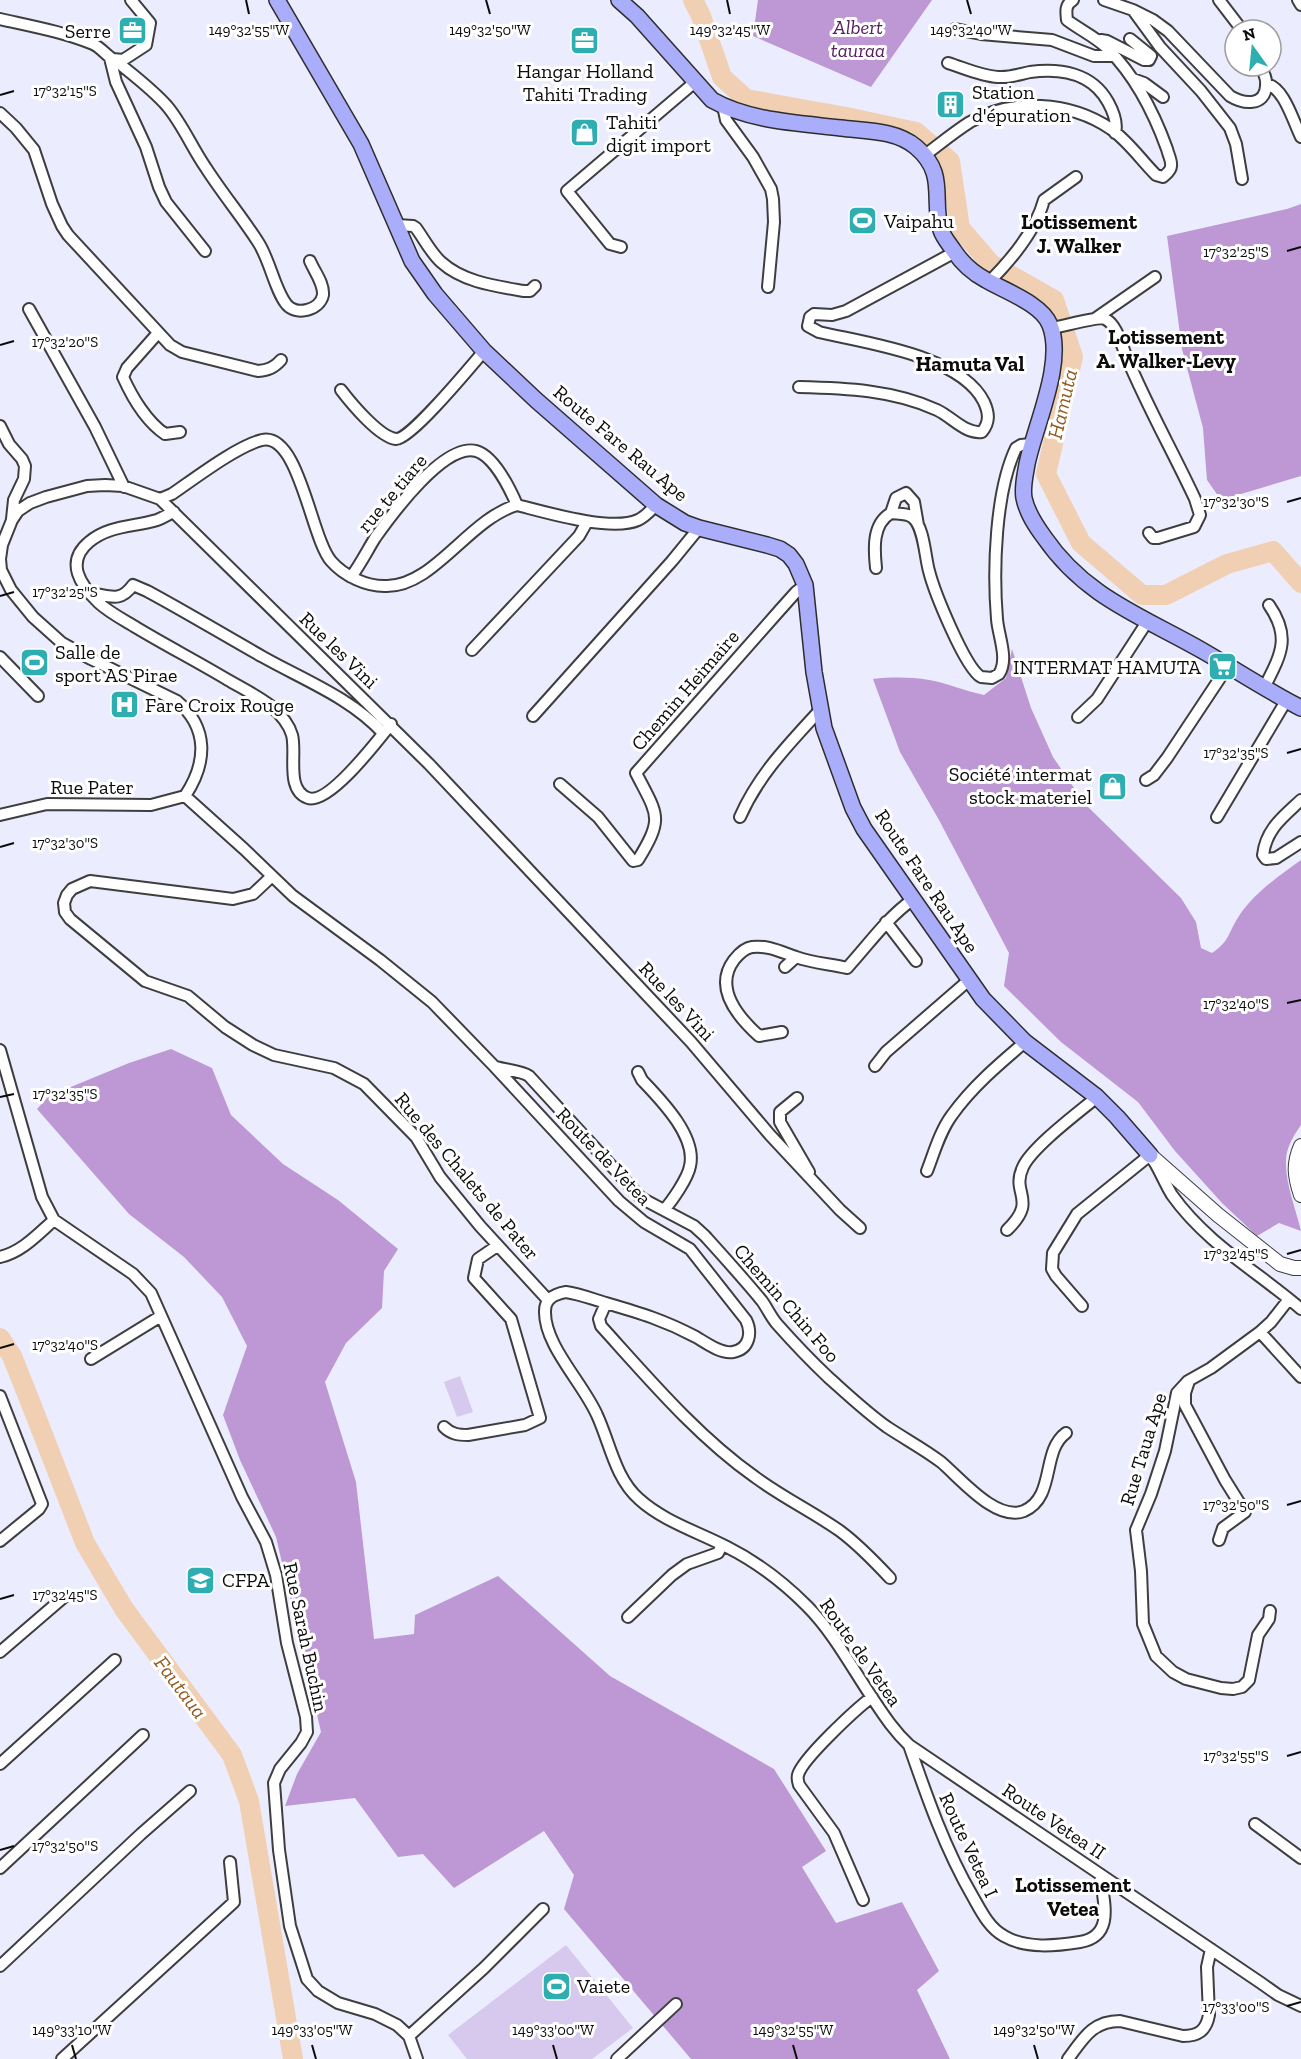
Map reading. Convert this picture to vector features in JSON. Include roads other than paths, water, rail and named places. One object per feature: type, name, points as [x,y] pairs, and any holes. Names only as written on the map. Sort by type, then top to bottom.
[{"type":"main road","name":"Route Fare Rau Ape","points":[[277,0],[361,144],[412,261],[422,278],[484,351],[656,505],[685,523],[699,528],[780,549],[796,564],[805,585],[820,710],[833,756],[853,808],[864,829],[912,900],[990,1007],[1025,1042],[1097,1097],[1150,1155]]},
{"type":"main road","points":[[619,0],[637,16],[712,100],[723,106],[753,115],[891,135],[902,138],[927,153],[938,185],[941,230],[955,252],[967,267],[992,279],[1037,309],[1054,328],[1052,371],[1048,395],[1031,444],[1023,484],[1024,500],[1032,520],[1068,568],[1118,606],[1297,705]]},
{"type":"street","points":[[112,61],[123,60],[146,45],[150,23],[131,0]]},
{"type":"street","points":[[927,153],[971,122],[1011,107],[1033,105],[1075,112],[1095,120],[1127,143],[1156,175],[1163,177],[1168,173],[1171,167],[1164,141],[1154,118],[1132,79],[1114,56],[1097,40],[1067,20],[1066,9],[1072,0]]},
{"type":"street","points":[[1104,0],[1133,10],[1168,31],[1230,96],[1239,102],[1248,103],[1258,100],[1263,95],[1266,84],[1264,78]]},
{"type":"street","points":[[1219,0],[1233,18]]},
{"type":"street","points":[[1298,0],[1301,5]]},
{"type":"street","points":[[1133,10],[1160,48],[1201,91],[1230,128],[1236,144],[1242,179]]},
{"type":"street","points":[[0,19],[94,45],[166,105],[177,118],[207,170],[259,243],[282,296],[293,310],[310,309],[318,304],[323,296],[322,287],[310,261]]},
{"type":"street","points":[[955,29],[981,34],[1052,40],[1094,56],[1114,56]]},
{"type":"street","points":[[1097,40],[1107,41],[1144,60],[1149,60],[1151,56],[1130,39]]},
{"type":"street","points":[[112,61],[126,104],[146,147],[166,202],[205,251]]},
{"type":"street","points":[[948,63],[999,77],[1058,70],[1076,74],[1089,81],[1107,100],[1114,116],[1115,133]]},
{"type":"street","points":[[1132,79],[1144,83],[1162,97]]},
{"type":"street","points":[[621,247],[610,244],[604,238],[567,191],[695,82]]},
{"type":"street","points":[[1266,84],[1272,85],[1281,94],[1301,137]]},
{"type":"street","points":[[723,106],[726,120],[753,157],[771,189],[774,222],[768,287]]},
{"type":"street","points":[[0,113],[34,150],[62,226],[170,345],[182,352],[258,371],[276,366],[281,360]]},
{"type":"street","points":[[992,279],[1005,266],[1041,212],[1044,200],[1076,177]]},
{"type":"street","points":[[397,225],[416,228],[442,263],[465,277],[524,291],[530,291],[535,286]]},
{"type":"street","points":[[799,387],[864,390],[892,396],[937,410],[974,433],[982,432],[988,425],[985,405],[973,386],[963,377],[921,358],[819,332],[808,326],[810,317],[814,314],[832,315],[846,311],[955,252]]},
{"type":"street","points":[[1054,328],[1096,318],[1155,276]]},
{"type":"street","points":[[29,309],[95,427],[124,487]]},
{"type":"street","points":[[1096,318],[1110,323],[1116,332],[1128,362],[1191,490],[1200,515],[1194,527],[1158,538],[1149,533]]},
{"type":"street","points":[[158,333],[123,377],[156,427],[165,435],[180,432]]},
{"type":"street","points":[[341,390],[381,432],[395,439],[402,438],[429,413],[484,351]]},
{"type":"street","points":[[0,426],[9,444],[26,466],[24,479],[15,500],[12,520],[2,545],[1,570],[10,590],[62,643],[177,701],[186,709],[201,736],[200,761],[190,789],[185,796]]},
{"type":"street","points":[[160,499],[172,494],[248,446],[263,440],[271,440],[285,450],[301,481],[315,530],[329,559],[351,577],[385,587],[398,586],[413,579],[437,562],[479,524],[506,508],[517,505],[587,522],[628,523],[639,520],[656,505]]},
{"type":"street","points":[[876,568],[874,552],[879,524],[891,513],[897,498],[906,493],[911,496],[919,518],[918,525],[929,572],[938,597],[971,667],[981,677],[995,676],[1002,670],[1003,661],[995,586],[995,557],[1002,501],[1006,477],[1016,448],[1031,444]]},
{"type":"street","name":"rue te tiare","points":[[351,577],[376,536],[402,504],[436,467],[456,453],[475,451],[483,454],[500,473],[517,505]]},
{"type":"street","name":"Rue les Vini","points":[[12,520],[18,511],[30,503],[87,486],[124,487],[160,499],[691,1041],[770,1135],[840,1210],[860,1228]]},
{"type":"street","points":[[90,593],[120,598],[133,585],[147,591],[329,692],[387,729],[356,767],[317,798],[309,798],[302,794],[294,780],[292,735],[287,724],[277,712],[248,692],[123,620],[100,604],[90,593],[82,584],[76,564],[77,557],[88,542],[110,530],[159,520],[174,512]]},
{"type":"street","points":[[891,513],[908,515],[918,525]]},
{"type":"street","points":[[472,650],[579,536],[587,522]]},
{"type":"street","points":[[533,716],[699,528]]},
{"type":"street","name":"Chemin Heimaire","points":[[560,784],[598,817],[633,861],[638,860],[654,832],[656,818],[652,804],[636,773],[796,592],[805,585]]},
{"type":"street","points":[[1264,688],[1276,664],[1281,647],[1282,630],[1269,605]]},
{"type":"street","points":[[1078,717],[1097,699],[1147,622]]},
{"type":"street","points":[[0,657],[38,696]]},
{"type":"street","points":[[1146,780],[1155,775],[1228,666]]},
{"type":"street","points":[[1217,817],[1297,705]]},
{"type":"street","points":[[740,817],[756,784],[820,710]]},
{"type":"street","name":"Rue Pater","points":[[0,815],[47,804],[151,805],[185,796]]},
{"type":"street","name":"Route de Vetea","points":[[185,796],[293,896],[416,988],[495,1067],[619,1202],[644,1222],[690,1249],[746,1320],[750,1329],[748,1340],[740,1349],[727,1352],[641,1312],[566,1292],[548,1300],[544,1308],[546,1329],[597,1414],[624,1483],[630,1491],[650,1508],[772,1574],[822,1623],[890,1724],[909,1744]]},
{"type":"street","points":[[1301,800],[1275,824],[1264,841],[1263,855],[1266,859],[1276,858],[1301,842]]},
{"type":"street","name":"Rue des Chalets de Pater","points":[[271,877],[253,894],[233,899],[90,881],[72,889],[67,895],[64,903],[65,912],[145,981],[188,996],[225,1027],[253,1045],[274,1055],[334,1068],[364,1084],[416,1137],[440,1177],[496,1246],[548,1300]]},
{"type":"street","points":[[782,1032],[759,1036],[733,1009],[727,993],[727,977],[731,963],[740,953],[749,947],[775,948],[796,957],[847,968],[886,921],[912,900]]},
{"type":"street","points":[[886,921],[916,961]]},
{"type":"street","points":[[786,967],[796,957]]},
{"type":"street","points":[[875,1066],[886,1052],[969,980]]},
{"type":"street","points":[[927,1171],[951,1116],[979,1083],[1025,1042]]},
{"type":"street","points":[[0,1050],[42,1197],[54,1220],[29,1242],[6,1256],[0,1257]]},
{"type":"street","name":"Chemin Chin Foo","points":[[495,1067],[512,1072],[523,1072],[529,1076],[641,1198],[656,1208],[694,1226],[705,1236],[764,1304],[777,1323],[834,1383],[885,1425],[940,1462],[985,1501],[999,1510],[1012,1513],[1023,1511],[1039,1497],[1046,1481],[1053,1452],[1066,1433]]},
{"type":"street","points":[[638,1072],[642,1080],[678,1121],[690,1154],[690,1167],[673,1199],[664,1210]]},
{"type":"street","points":[[1007,1230],[1023,1210],[1020,1179],[1027,1160],[1097,1097]]},
{"type":"street","points":[[797,1098],[780,1112],[780,1122],[813,1180]]},
{"type":"street","points":[[1300,1190],[1295,1174],[1295,1158],[1301,1146]]},
{"type":"street","points":[[1150,1155],[1218,1215],[1280,1264],[1301,1268]]},
{"type":"street","points":[[1150,1155],[1173,1196],[1206,1232],[1220,1246],[1301,1309]]},
{"type":"street","points":[[1082,1306],[1052,1269],[1053,1253],[1077,1214],[1150,1155]]},
{"type":"street","points":[[1300,1190],[1301,1170]]},
{"type":"street","name":"Rue Sarah Buchin","points":[[54,1220],[133,1274],[151,1293],[242,1497],[266,1542],[276,1575],[287,1643],[306,1717],[307,1732],[280,1769],[274,1783],[286,1903],[290,1926],[307,1979],[318,1991],[338,2003],[386,2019],[409,2036]]},
{"type":"street","points":[[444,1426],[449,1432],[468,1436],[525,1425],[540,1418],[511,1319],[474,1278],[478,1259],[496,1246]]},
{"type":"street","name":"Rue Taua Ape","points":[[1270,1611],[1269,1619],[1258,1635],[1248,1680],[1242,1687],[1233,1689],[1204,1684],[1186,1679],[1173,1672],[1156,1656],[1143,1624],[1141,1571],[1136,1530],[1165,1451],[1177,1393],[1182,1386],[1260,1332],[1289,1299]]},
{"type":"street","points":[[606,1303],[599,1319],[601,1326],[680,1411],[724,1453],[756,1478],[842,1532],[890,1578]]},
{"type":"street","points":[[91,1359],[161,1316]]},
{"type":"street","points":[[1260,1332],[1301,1377]]},
{"type":"street","points":[[1190,1381],[1185,1393],[1185,1405],[1221,1473],[1245,1512],[1223,1528],[1219,1540]]},
{"type":"street","points":[[0,1396],[42,1504],[0,1541]]},
{"type":"street","points":[[628,1617],[672,1575],[687,1564],[718,1553],[722,1545]]},
{"type":"street","points":[[0,1652],[64,1597]]},
{"type":"street","points":[[0,1764],[115,1660]]},
{"type":"street","points":[[863,1900],[834,1833],[799,1785],[798,1774],[814,1751],[872,1697]]},
{"type":"street","points":[[0,1868],[143,1736]]},
{"type":"street","name":"Route Vetea I","points":[[909,1744],[948,1850],[981,1911],[992,1928],[1002,1936],[1027,1945],[1078,1942],[1097,1936],[1101,1931],[1104,1916],[1100,1874]]},
{"type":"street","name":"Route Vetea II","points":[[909,1744],[1278,1995],[1301,2006]]},
{"type":"street","points":[[0,1966],[190,1791]]},
{"type":"street","points":[[1255,1824],[1301,1858]]},
{"type":"street","points":[[62,2059],[234,1902],[230,1862]]},
{"type":"street","points":[[417,2059],[409,2036],[484,1968],[543,1909]]},
{"type":"street","points":[[1068,2059],[1093,2028],[1110,2021],[1120,2021],[1183,2036],[1193,2036],[1199,2033],[1208,2023],[1206,1967],[1211,1949]]},
{"type":"street","points":[[617,2059],[676,2004]]},
{"type":"waterway","name":"Hamuta","points":[[693,0],[701,16],[722,77],[746,99],[916,132],[950,161],[960,228],[991,264],[1054,300],[1073,357],[1046,474],[1081,543],[1142,595],[1166,595],[1227,564],[1273,551],[1301,583]]},
{"type":"waterway","name":"Fautaua","points":[[0,1338],[12,1356],[85,1543],[124,1609],[232,1755],[249,1801],[293,2059]]},
{"type":"place","name":"Serre","points":[[132,31]]},
{"type":"place","name":"Hangar Holland Tahiti Trading","points":[[585,40]]},
{"type":"place","name":"Station d'épuration","points":[[951,104]]},
{"type":"place","name":"Tahiti digit import","points":[[585,133]]},
{"type":"place","name":"Vaipahu","points":[[863,221]]},
{"type":"place","name":"Salle de sport AS Pirae","points":[[34,663]]},
{"type":"place","name":"INTERMAT HAMUTA","points":[[1222,667]]},
{"type":"place","name":"Fare Croix Rouge","points":[[124,705]]},
{"type":"place","name":"Société intermat stock materiel","points":[[1113,786]]},
{"type":"place","name":"CFPA","points":[[201,1580]]},
{"type":"place","name":"Vaiete","points":[[556,1986]]},
{"type":"district","name":"Lotissement J. Walker","points":[[1079,233]]},
{"type":"district","name":"Lotissement A. Walker-Levy","points":[[1166,348]]},
{"type":"district","name":"Hamuta Val","points":[[970,363]]},
{"type":"district","name":"Lotissement Vetea","points":[[1073,1896]]},
{"type":"park label","name":"Albert tauraa","points":[[858,38]]}]
